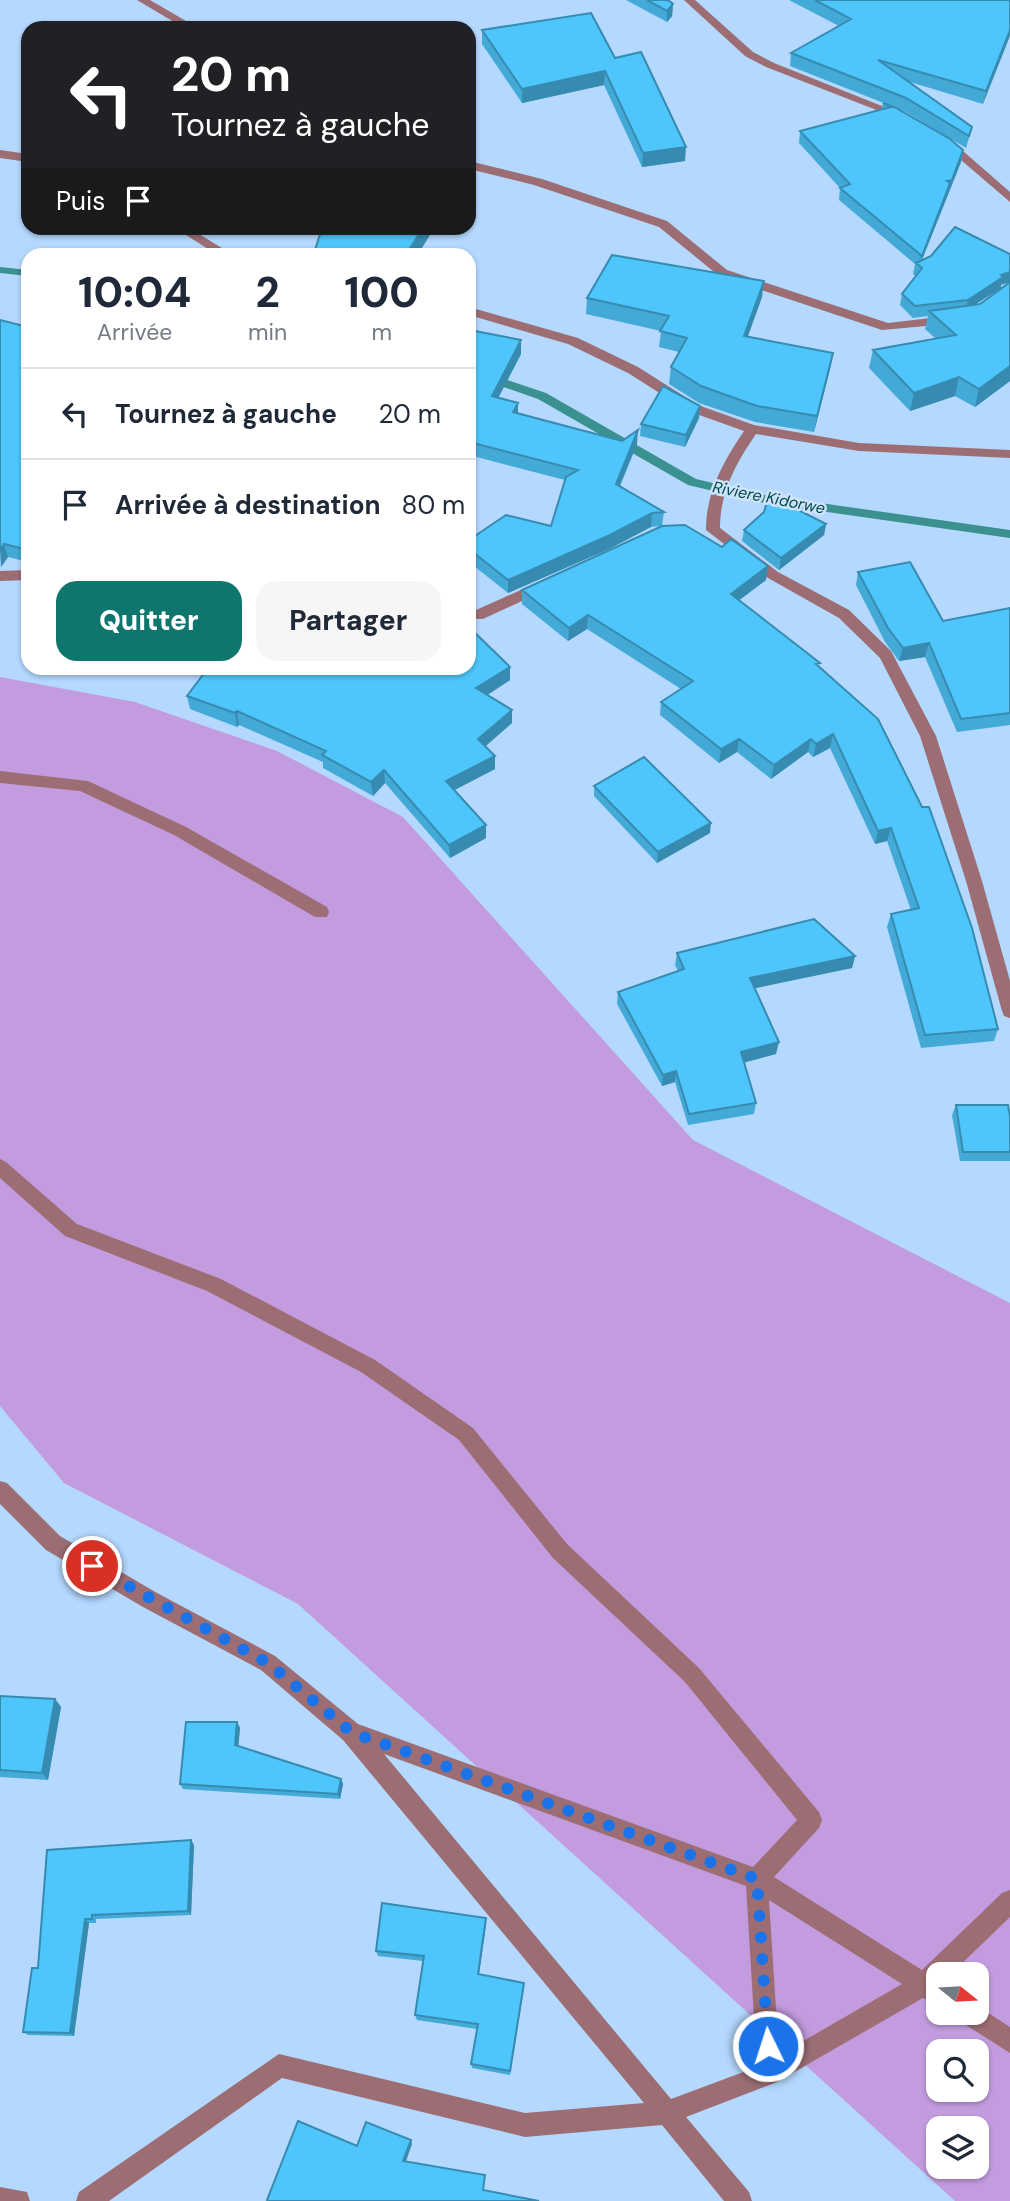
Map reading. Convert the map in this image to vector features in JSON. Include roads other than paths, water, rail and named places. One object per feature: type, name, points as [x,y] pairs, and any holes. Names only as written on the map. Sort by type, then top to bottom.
[{"type":"street","points":[[142,0],[180,21]]},
{"type":"street","points":[[689,0],[750,54],[769,65],[916,124]]},
{"type":"street","points":[[934,134],[953,146],[1010,198]]},
{"type":"street","points":[[0,154],[21,157]]},
{"type":"street","points":[[476,167],[538,182],[663,224],[723,273],[887,327],[956,319]]},
{"type":"street","points":[[193,235],[215,248]]},
{"type":"street","points":[[476,314],[573,341],[634,370],[694,408],[752,429],[859,447],[1010,454]]},
{"type":"street","points":[[752,429],[724,471],[709,525],[773,575],[845,614],[886,655],[928,736],[974,881],[1010,1011]]},
{"type":"street","points":[[0,576],[21,575]]},
{"type":"street","points":[[476,614],[559,579]]},
{"type":"street","points":[[0,777],[82,785],[180,831],[321,912]]},
{"type":"street","points":[[0,1167],[71,1230],[226,1291],[368,1366],[466,1434],[560,1551],[692,1675],[811,1820],[757,1879],[769,2074]]},
{"type":"street","points":[[0,1490],[53,1543],[149,1600],[268,1663],[351,1732],[740,2201]]},
{"type":"street","points":[[351,1732],[757,1879],[926,1987]]},
{"type":"street","points":[[956,1962],[1010,1901]]},
{"type":"street","points":[[88,2201],[279,2066],[525,2125],[666,2113],[769,2074],[926,1993]]},
{"type":"street","points":[[986,2025],[1010,2041]]},
{"type":"street","points":[[0,2199],[18,2201]]},
{"type":"waterway","name":"Riviere Kidorwe","points":[[0,270],[21,272]]},
{"type":"waterway","name":"Riviere Kidorwe","points":[[476,373],[542,396],[692,482],[764,499],[1010,534]]}]
